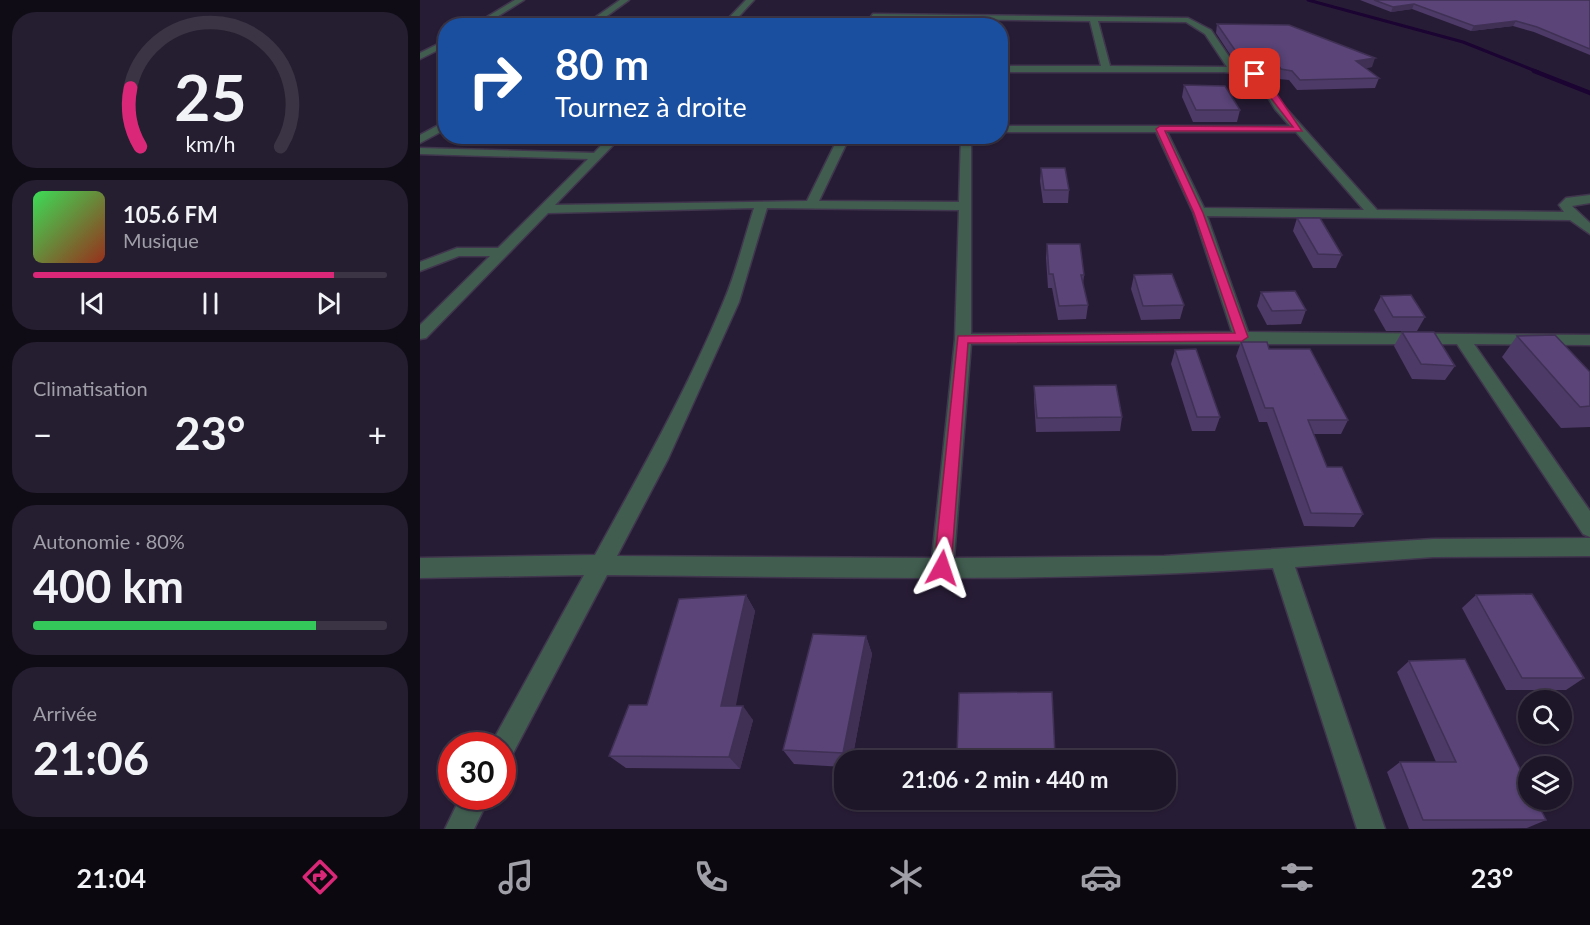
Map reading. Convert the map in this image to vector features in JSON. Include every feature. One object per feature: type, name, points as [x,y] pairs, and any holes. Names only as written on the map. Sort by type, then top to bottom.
[{"type":"street","points":[[490,18],[520,0]]},
{"type":"street","points":[[599,18],[625,0]]},
{"type":"street","points":[[733,18],[750,0]]},
{"type":"street","points":[[872,18],[875,13],[1173,19],[1193,22],[1208,32],[1233,69]]},
{"type":"street","points":[[1093,17],[1106,69]]},
{"type":"street","points":[[420,45],[438,44]]},
{"type":"street","points":[[420,56],[438,47]]},
{"type":"street","points":[[1008,69],[1233,69],[1260,77],[1299,129],[1374,214]]},
{"type":"street","points":[[420,140],[438,129]]},
{"type":"street","points":[[1008,129],[1299,129]]},
{"type":"street","points":[[1160,129],[1199,213],[1242,337]]},
{"type":"street","points":[[420,334],[609,144]]},
{"type":"street","points":[[811,204],[841,144]]},
{"type":"street","points":[[942,568],[963,339],[963,206],[966,144]]},
{"type":"street","points":[[420,152],[597,156]]},
{"type":"street","points":[[1590,199],[1566,202],[1565,207],[1590,230]]},
{"type":"street","points":[[544,209],[762,204],[963,206]]},
{"type":"street","points":[[511,732],[658,459],[731,302],[762,204]]},
{"type":"street","points":[[1199,213],[1573,216]]},
{"type":"street","points":[[420,267],[457,252],[502,252]]},
{"type":"street","points":[[963,339],[1242,337],[1590,340]]},
{"type":"street","points":[[1462,339],[1590,528]]},
{"type":"street","points":[[420,568],[600,565],[942,568],[1164,566],[1433,548],[1590,547]]},
{"type":"street","points":[[1281,559],[1371,829]]},
{"type":"street","points":[[459,829],[469,810]]},
{"type":"building","points":[[1374,0],[1590,0],[1590,49],[1537,27],[1516,21],[1474,26],[1414,4],[1393,7]]},
{"type":"building","points":[[1217,24],[1289,25],[1375,58],[1356,61],[1379,78],[1300,80],[1292,71],[1281,69],[1272,57],[1239,56]]},
{"type":"building","points":[[1184,85],[1225,86],[1240,110],[1196,110]]},
{"type":"building","points":[[1041,168],[1065,168],[1069,190],[1044,190]]},
{"type":"building","points":[[1297,218],[1320,218],[1342,255],[1318,254]]},
{"type":"building","points":[[1047,244],[1080,244],[1084,275],[1081,275],[1088,305],[1059,306],[1053,274],[1049,274]]},
{"type":"building","points":[[1172,274],[1184,305],[1143,306],[1134,275]]},
{"type":"building","points":[[1295,291],[1306,310],[1272,311],[1261,292]]},
{"type":"building","points":[[1411,295],[1425,317],[1393,317],[1381,296]]},
{"type":"building","points":[[1402,332],[1434,332],[1455,366],[1421,364]]},
{"type":"building","points":[[1555,335],[1590,372],[1590,406],[1580,407],[1517,336]]},
{"type":"building","points":[[1241,342],[1267,342],[1269,349],[1310,349],[1348,420],[1308,420],[1327,467],[1342,467],[1363,514],[1311,513],[1273,408],[1265,408]]},
{"type":"building","points":[[1196,349],[1220,417],[1197,417],[1175,350]]},
{"type":"building","points":[[1116,385],[1122,417],[1037,418],[1034,386]]},
{"type":"building","points":[[1532,594],[1584,678],[1522,678],[1476,595]]},
{"type":"building","points":[[746,595],[721,706],[743,706],[729,757],[609,756],[629,705],[647,705],[679,599]]},
{"type":"building","points":[[813,634],[866,636],[844,750],[834,750],[834,753],[783,750]]},
{"type":"building","points":[[1465,659],[1518,765],[1518,810],[1541,810],[1546,820],[1423,820],[1400,762],[1456,762],[1409,661]]},
{"type":"building","points":[[1052,692],[1055,750],[957,750],[959,693]]},
{"type":"waterway","points":[[1308,0],[1463,42],[1538,72]]},
{"type":"waterway","points":[[1534,71],[1590,93]]},
{"type":"route","points":[[942,568],[963,339],[1242,337],[1199,213],[1160,129],[1299,129],[1279,106],[1265,83],[1255,74]]}]
